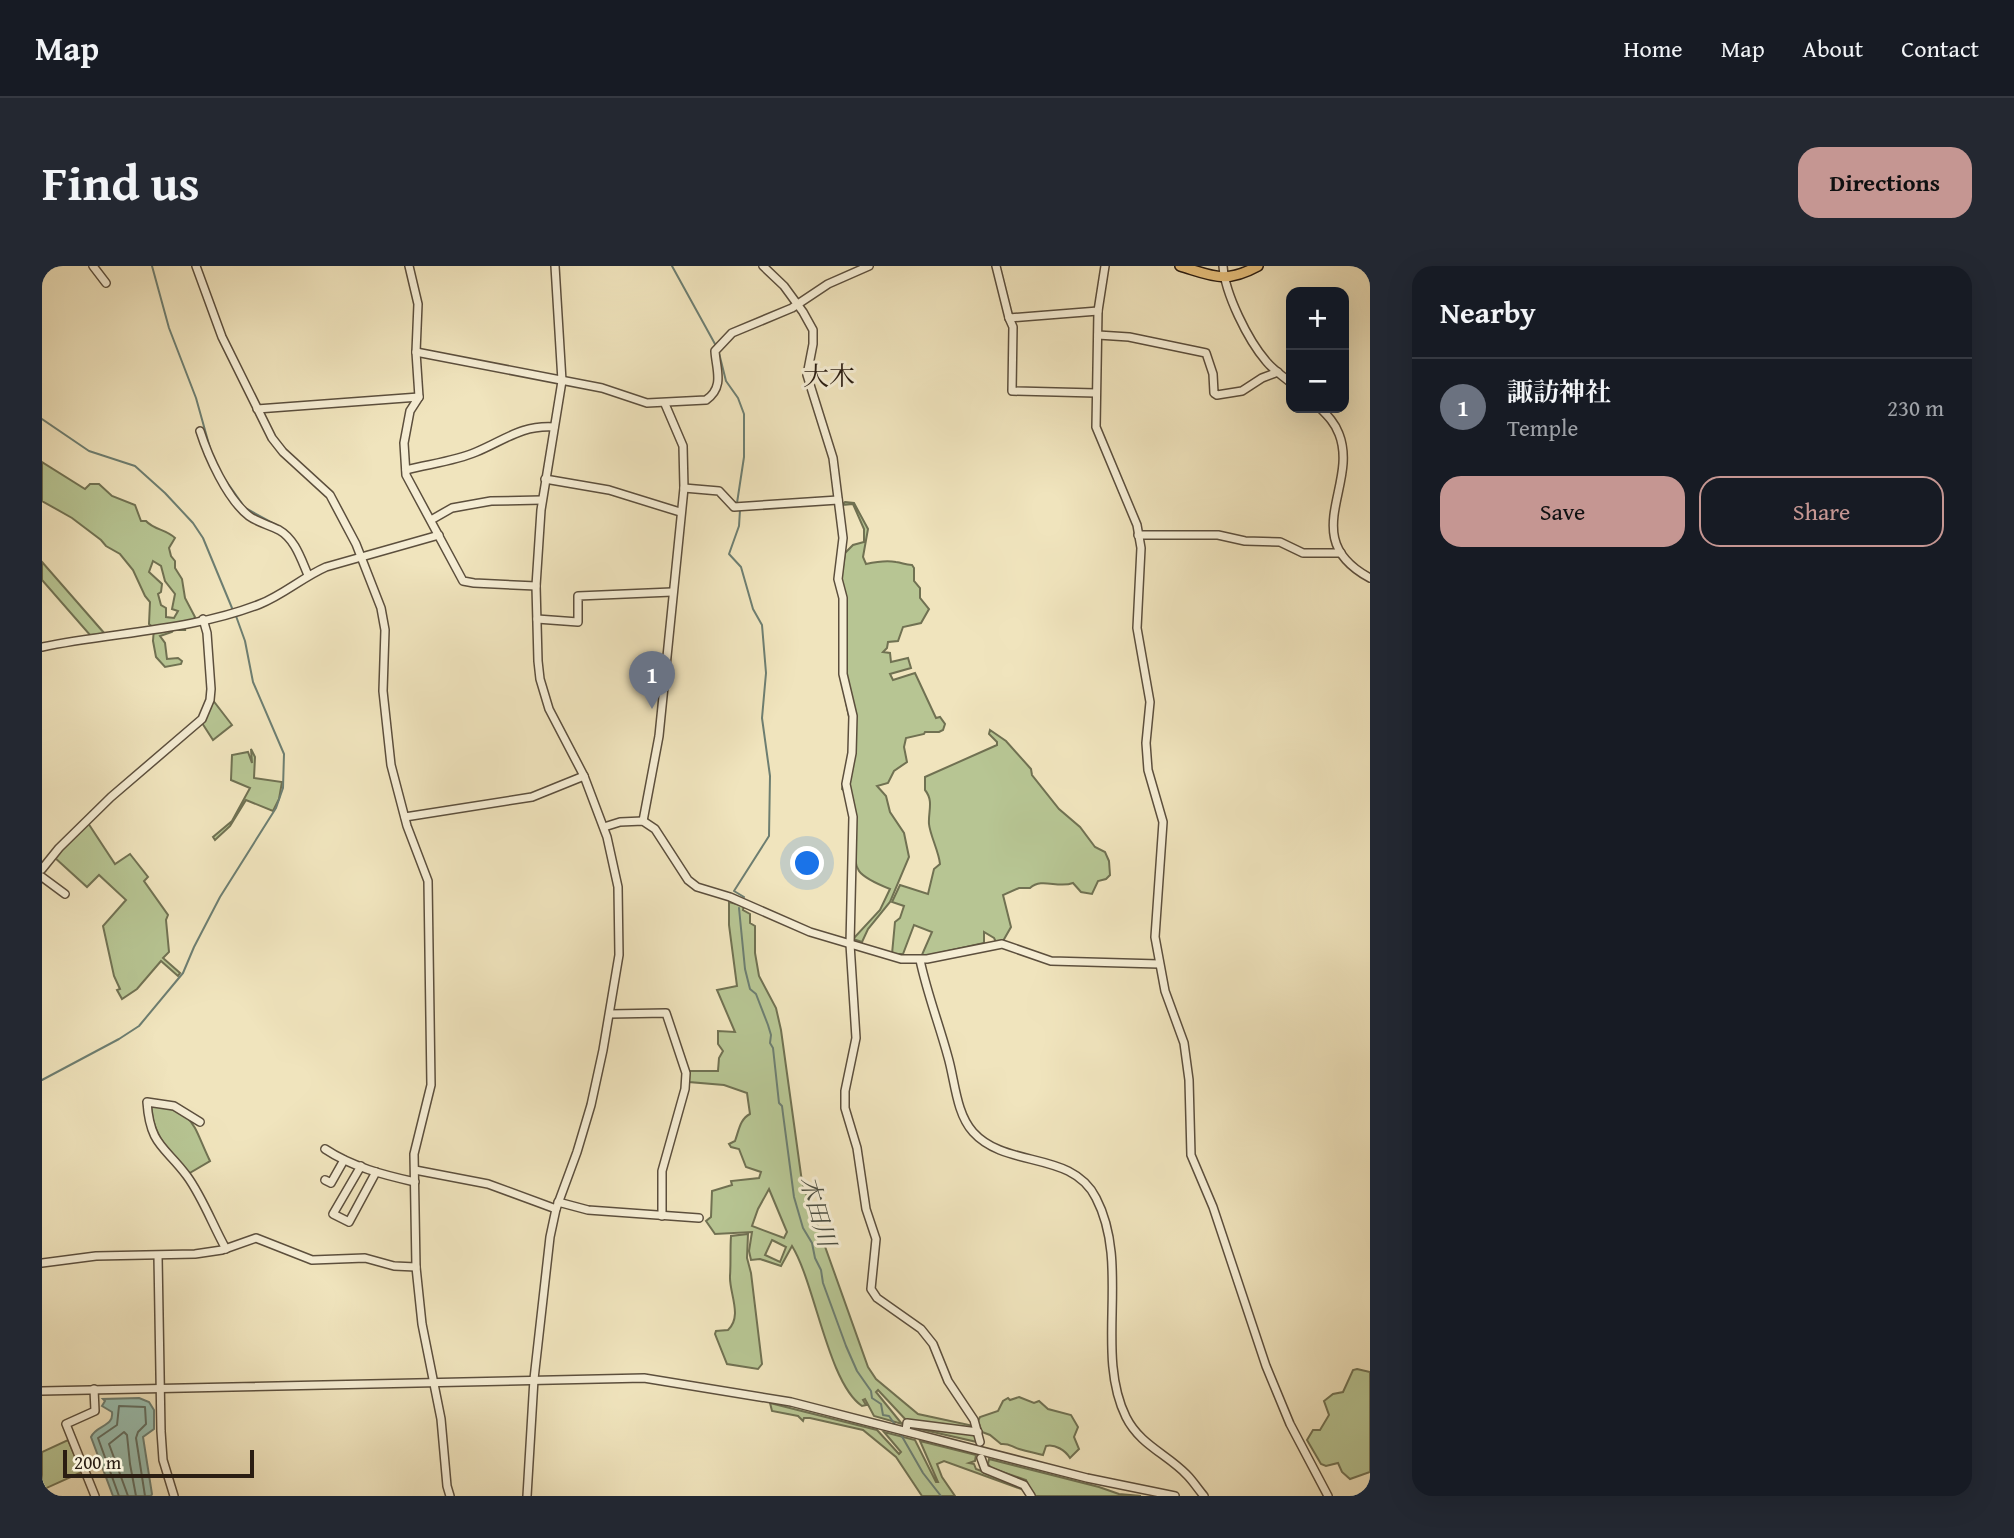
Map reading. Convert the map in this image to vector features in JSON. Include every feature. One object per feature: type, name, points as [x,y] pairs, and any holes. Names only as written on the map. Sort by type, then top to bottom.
[{"type":"main road","points":[[1180,266],[1224,278],[1258,266]]},
{"type":"street","points":[[93,266],[106,283]]},
{"type":"street","points":[[196,266],[222,337],[272,438],[283,453],[330,495],[361,556],[384,622],[382,680],[391,765],[405,817],[427,876],[432,1085],[417,1133],[414,1154],[416,1267],[422,1324],[434,1381],[450,1496]]},
{"type":"street","points":[[409,266],[418,304],[416,352],[419,397],[410,411],[404,443],[406,475],[459,575],[467,583],[536,586]]},
{"type":"street","points":[[527,1496],[534,1379],[545,1272],[557,1206],[591,1105],[610,1014],[619,955],[620,915],[618,887],[604,827],[584,776],[558,730],[543,692],[538,661],[536,586],[542,500],[562,381],[555,266]]},
{"type":"street","points":[[762,266],[784,286],[813,330],[807,375],[834,458],[843,538],[838,579],[843,598],[843,674],[853,716],[852,753],[846,784],[853,817],[849,944],[856,1038],[855,1054],[845,1091],[845,1108],[857,1148],[866,1209],[876,1239],[872,1289],[877,1298],[928,1336],[940,1357],[948,1381],[974,1420],[980,1442]]},
{"type":"street","points":[[416,352],[602,388],[647,403],[665,404],[710,397],[718,382],[715,354],[718,346],[732,333],[798,304],[828,284],[869,266]]},
{"type":"street","points":[[996,266],[1013,327],[1012,391],[1096,393]]},
{"type":"street","points":[[1105,266],[1098,311],[1096,426],[1137,525],[1141,548],[1137,628],[1150,702],[1146,743],[1148,770],[1163,822],[1155,937],[1158,964],[1184,1043],[1189,1080],[1191,1155],[1213,1207],[1266,1366],[1290,1424],[1328,1496]]},
{"type":"street","points":[[1223,266],[1224,278],[1251,342],[1266,361],[1286,379]]},
{"type":"street","points":[[1009,318],[1098,311]]},
{"type":"street","points":[[1098,335],[1129,337],[1206,353],[1213,374],[1214,393],[1217,396],[1242,391],[1262,378],[1278,372]]},
{"type":"street","points":[[257,409],[419,397]]},
{"type":"street","points":[[643,821],[659,736],[684,488],[683,446],[665,404]]},
{"type":"street","points":[[1325,413],[1339,433],[1342,445],[1333,520],[1335,541],[1352,566],[1370,578]]},
{"type":"street","points":[[406,470],[475,453],[508,435],[537,426],[554,427]]},
{"type":"street","points":[[200,431],[210,461],[234,499],[249,516],[282,531],[293,543],[308,575]]},
{"type":"street","points":[[545,479],[609,490],[680,512]]},
{"type":"street","points":[[684,488],[719,491],[734,507],[838,500]]},
{"type":"street","points":[[431,520],[452,508],[478,503],[542,500]]},
{"type":"street","points":[[42,647],[203,619],[260,604],[308,575],[361,556],[439,535]]},
{"type":"street","points":[[1138,535],[1218,535],[1245,541],[1280,542],[1303,553],[1342,553]]},
{"type":"street","points":[[537,619],[578,622],[578,596],[672,592]]},
{"type":"street","points":[[42,869],[59,848],[111,797],[202,719],[209,704],[211,689],[207,633],[203,619]]},
{"type":"street","points":[[405,817],[532,797],[584,776]]},
{"type":"street","points":[[604,827],[620,822],[643,821],[655,829],[688,880],[697,887],[730,897],[810,932],[901,959],[920,960],[1002,944],[1052,961],[1158,964]]},
{"type":"street","points":[[42,877],[65,894]]},
{"type":"street","points":[[920,960],[926,992],[947,1055],[960,1106],[972,1132],[997,1149],[1063,1168],[1085,1183],[1096,1197],[1111,1251],[1114,1376],[1120,1404],[1137,1434],[1187,1475],[1204,1496]]},
{"type":"street","points":[[610,1014],[666,1013],[686,1073],[685,1089],[662,1171],[662,1216]]},
{"type":"street","points":[[200,1122],[174,1106],[147,1102],[148,1119],[160,1147],[188,1177],[226,1249]]},
{"type":"street","points":[[325,1149],[344,1160],[376,1172],[415,1182]]},
{"type":"street","points":[[325,1180],[331,1183],[344,1160]]},
{"type":"street","points":[[360,1166],[333,1214],[349,1222],[376,1172]]},
{"type":"street","points":[[415,1170],[488,1184],[557,1206],[699,1218]]},
{"type":"street","points":[[42,1263],[96,1256],[158,1256],[226,1249],[256,1238],[312,1260],[365,1258],[394,1266],[416,1267]]},
{"type":"street","points":[[158,1256],[163,1460],[174,1496]]},
{"type":"street","points":[[42,1391],[644,1378],[757,1395],[1087,1478],[1175,1496]]},
{"type":"street","points":[[94,1390],[95,1411],[66,1424],[95,1496]]},
{"type":"street","points":[[906,1431],[907,1423],[978,1432]]},
{"type":"street","points":[[981,1458],[985,1469],[1024,1485],[1031,1496]]},
{"type":"green space","points":[[42,462],[85,489],[90,484],[99,484],[112,496],[135,505],[141,521],[146,521],[175,538],[169,548],[171,556],[182,579],[185,598],[195,617],[184,625],[185,630],[177,630],[175,627],[172,632],[160,636],[165,643],[167,659],[178,658],[182,661],[181,664],[165,667],[156,657],[154,628],[149,624],[150,602],[133,570],[120,554],[72,518],[42,501]],"holes":[[[153,561],[161,566],[165,581],[175,594],[172,609],[178,611],[174,618],[166,617],[166,608],[161,605],[158,594],[162,584],[149,572]]]},
{"type":"green space","points":[[845,502],[854,503],[868,529],[863,557],[866,564],[892,561],[912,565],[914,568],[914,581],[920,588],[920,598],[929,609],[921,623],[903,627],[898,641],[888,642],[883,652],[890,653],[891,662],[908,658],[911,668],[890,674],[893,680],[915,673],[936,718],[940,717],[945,724],[939,732],[925,732],[906,738],[904,747],[907,762],[894,771],[888,783],[877,786],[886,796],[890,812],[904,833],[909,857],[890,902],[868,929],[862,942],[853,939],[880,910],[890,889],[866,877],[856,866],[856,824],[846,792],[842,789],[849,751],[849,717],[839,667],[841,580],[845,553],[853,545],[864,542],[864,529],[853,504],[842,505]]},
{"type":"green space","points":[[42,562],[105,634],[90,635],[42,580]]},
{"type":"green space","points":[[212,699],[232,725],[213,740],[202,723]]},
{"type":"green space","points":[[990,730],[1006,741],[1031,769],[1032,775],[1059,809],[1080,827],[1095,847],[1105,852],[1110,875],[1098,881],[1092,894],[1081,892],[1073,883],[1040,883],[1003,895],[1011,927],[1003,941],[996,942],[984,932],[984,943],[921,957],[932,932],[914,925],[903,954],[892,954],[895,922],[900,918],[904,906],[892,902],[900,885],[928,894],[934,869],[940,864],[930,828],[930,802],[925,790],[925,777],[997,745],[989,734]]},
{"type":"green space","points":[[251,749],[255,757],[254,778],[282,782],[279,799],[273,811],[246,800],[230,826],[215,840],[213,837],[232,821],[250,788],[231,780],[232,755],[248,752],[252,763]]},
{"type":"green space","points":[[88,823],[115,864],[130,854],[148,877],[144,881],[168,915],[166,920],[169,952],[163,958],[180,973],[178,976],[161,961],[137,989],[122,999],[117,990],[120,989],[114,976],[103,926],[126,900],[99,875],[87,887],[54,857]]},
{"type":"green space","points":[[729,902],[744,906],[743,910],[750,914],[750,923],[755,926],[755,953],[759,976],[776,1008],[781,1030],[802,1182],[868,1367],[876,1379],[918,1414],[974,1426],[975,1429],[906,1420],[878,1390],[876,1392],[902,1424],[874,1416],[865,1399],[863,1400],[866,1405],[862,1406],[850,1394],[840,1376],[808,1283],[792,1246],[781,1266],[760,1259],[751,1260],[749,1251],[752,1232],[715,1234],[706,1221],[711,1217],[712,1191],[732,1185],[731,1181],[759,1178],[761,1172],[746,1167],[739,1149],[729,1144],[735,1141],[742,1122],[750,1114],[747,1093],[724,1085],[689,1082],[689,1071],[718,1071],[719,1058],[723,1051],[718,1044],[718,1031],[735,1032],[717,990],[737,986],[729,925]],"holes":[[[769,1189],[787,1232],[784,1238],[752,1226]],[[772,1240],[786,1247],[780,1262],[765,1255]]]},
{"type":"green space","points":[[151,1105],[177,1111],[191,1121],[210,1161],[188,1174],[158,1134]]},
{"type":"green space","points":[[748,1234],[747,1258],[762,1364],[758,1369],[727,1364],[715,1334],[716,1331],[728,1330],[734,1318],[730,1283],[731,1236]]},
{"type":"green space","points":[[1353,1370],[1370,1372],[1370,1472],[1350,1479],[1342,1472],[1338,1463],[1326,1466],[1321,1464],[1307,1440],[1313,1430],[1320,1430],[1329,1415],[1324,1401],[1333,1394],[1343,1392]]},
{"type":"green space","points":[[1019,1397],[1034,1403],[1039,1401],[1048,1409],[1071,1415],[1078,1427],[1074,1437],[1079,1449],[1070,1458],[1056,1447],[1046,1446],[1043,1455],[1001,1444],[982,1432],[978,1421],[980,1417],[998,1411],[1003,1401],[1008,1398],[1010,1400]]},
{"type":"green space","points":[[770,1403],[877,1430],[899,1454],[901,1452],[884,1432],[915,1440],[936,1482],[920,1441],[976,1455],[975,1461],[969,1463],[974,1464],[976,1469],[1021,1486],[1024,1490],[944,1461],[937,1464],[955,1496],[922,1496],[896,1457],[863,1430],[810,1418],[804,1418],[803,1421],[798,1416],[772,1411]]},
{"type":"green space","points":[[911,1427],[974,1434],[977,1442]]},
{"type":"green space","points":[[68,1440],[82,1472],[42,1490],[42,1452]]},
{"type":"green space","points":[[989,1459],[1119,1494],[1141,1496],[1033,1496],[1026,1480],[991,1468]]},
{"type":"water","points":[[139,1398],[149,1402],[154,1410],[154,1429],[143,1437],[152,1494],[113,1496],[91,1437],[112,1417],[112,1412],[102,1406],[105,1401],[103,1399]]},
{"type":"waterway","points":[[152,266],[169,328],[196,398],[210,448]]},
{"type":"waterway","name":"木田川","points":[[672,266],[715,344]]},
{"type":"waterway","name":"木田川","points":[[719,353],[726,381],[738,398],[744,414],[744,457],[737,503]]},
{"type":"waterway","points":[[42,419],[89,451],[135,466],[165,493],[203,538],[232,608]]},
{"type":"waterway","points":[[224,478],[243,505]]},
{"type":"waterway","points":[[247,509],[276,525]]},
{"type":"waterway","name":"木田川","points":[[740,510],[739,526],[729,554],[741,567],[753,609],[762,625],[766,673],[762,718],[770,776],[769,836],[734,891],[744,897]]},
{"type":"waterway","points":[[42,1080],[139,1026],[183,973],[220,897],[276,808],[283,788],[284,754],[253,682],[245,641],[236,616]]},
{"type":"waterway","name":"木田川","points":[[739,908],[745,969],[750,989],[756,994],[771,1035],[770,1043],[773,1048],[794,1197],[803,1228],[812,1243],[823,1283],[857,1371],[871,1391],[872,1398],[881,1404],[883,1415],[889,1416],[896,1426]]},
{"type":"waterway","name":"木田川","points":[[900,1433],[923,1473],[941,1496]]},
{"type":"place","name":"諏訪神社","points":[[652,709]]},
{"type":"district","name":"大木","points":[[829,375]]}]
